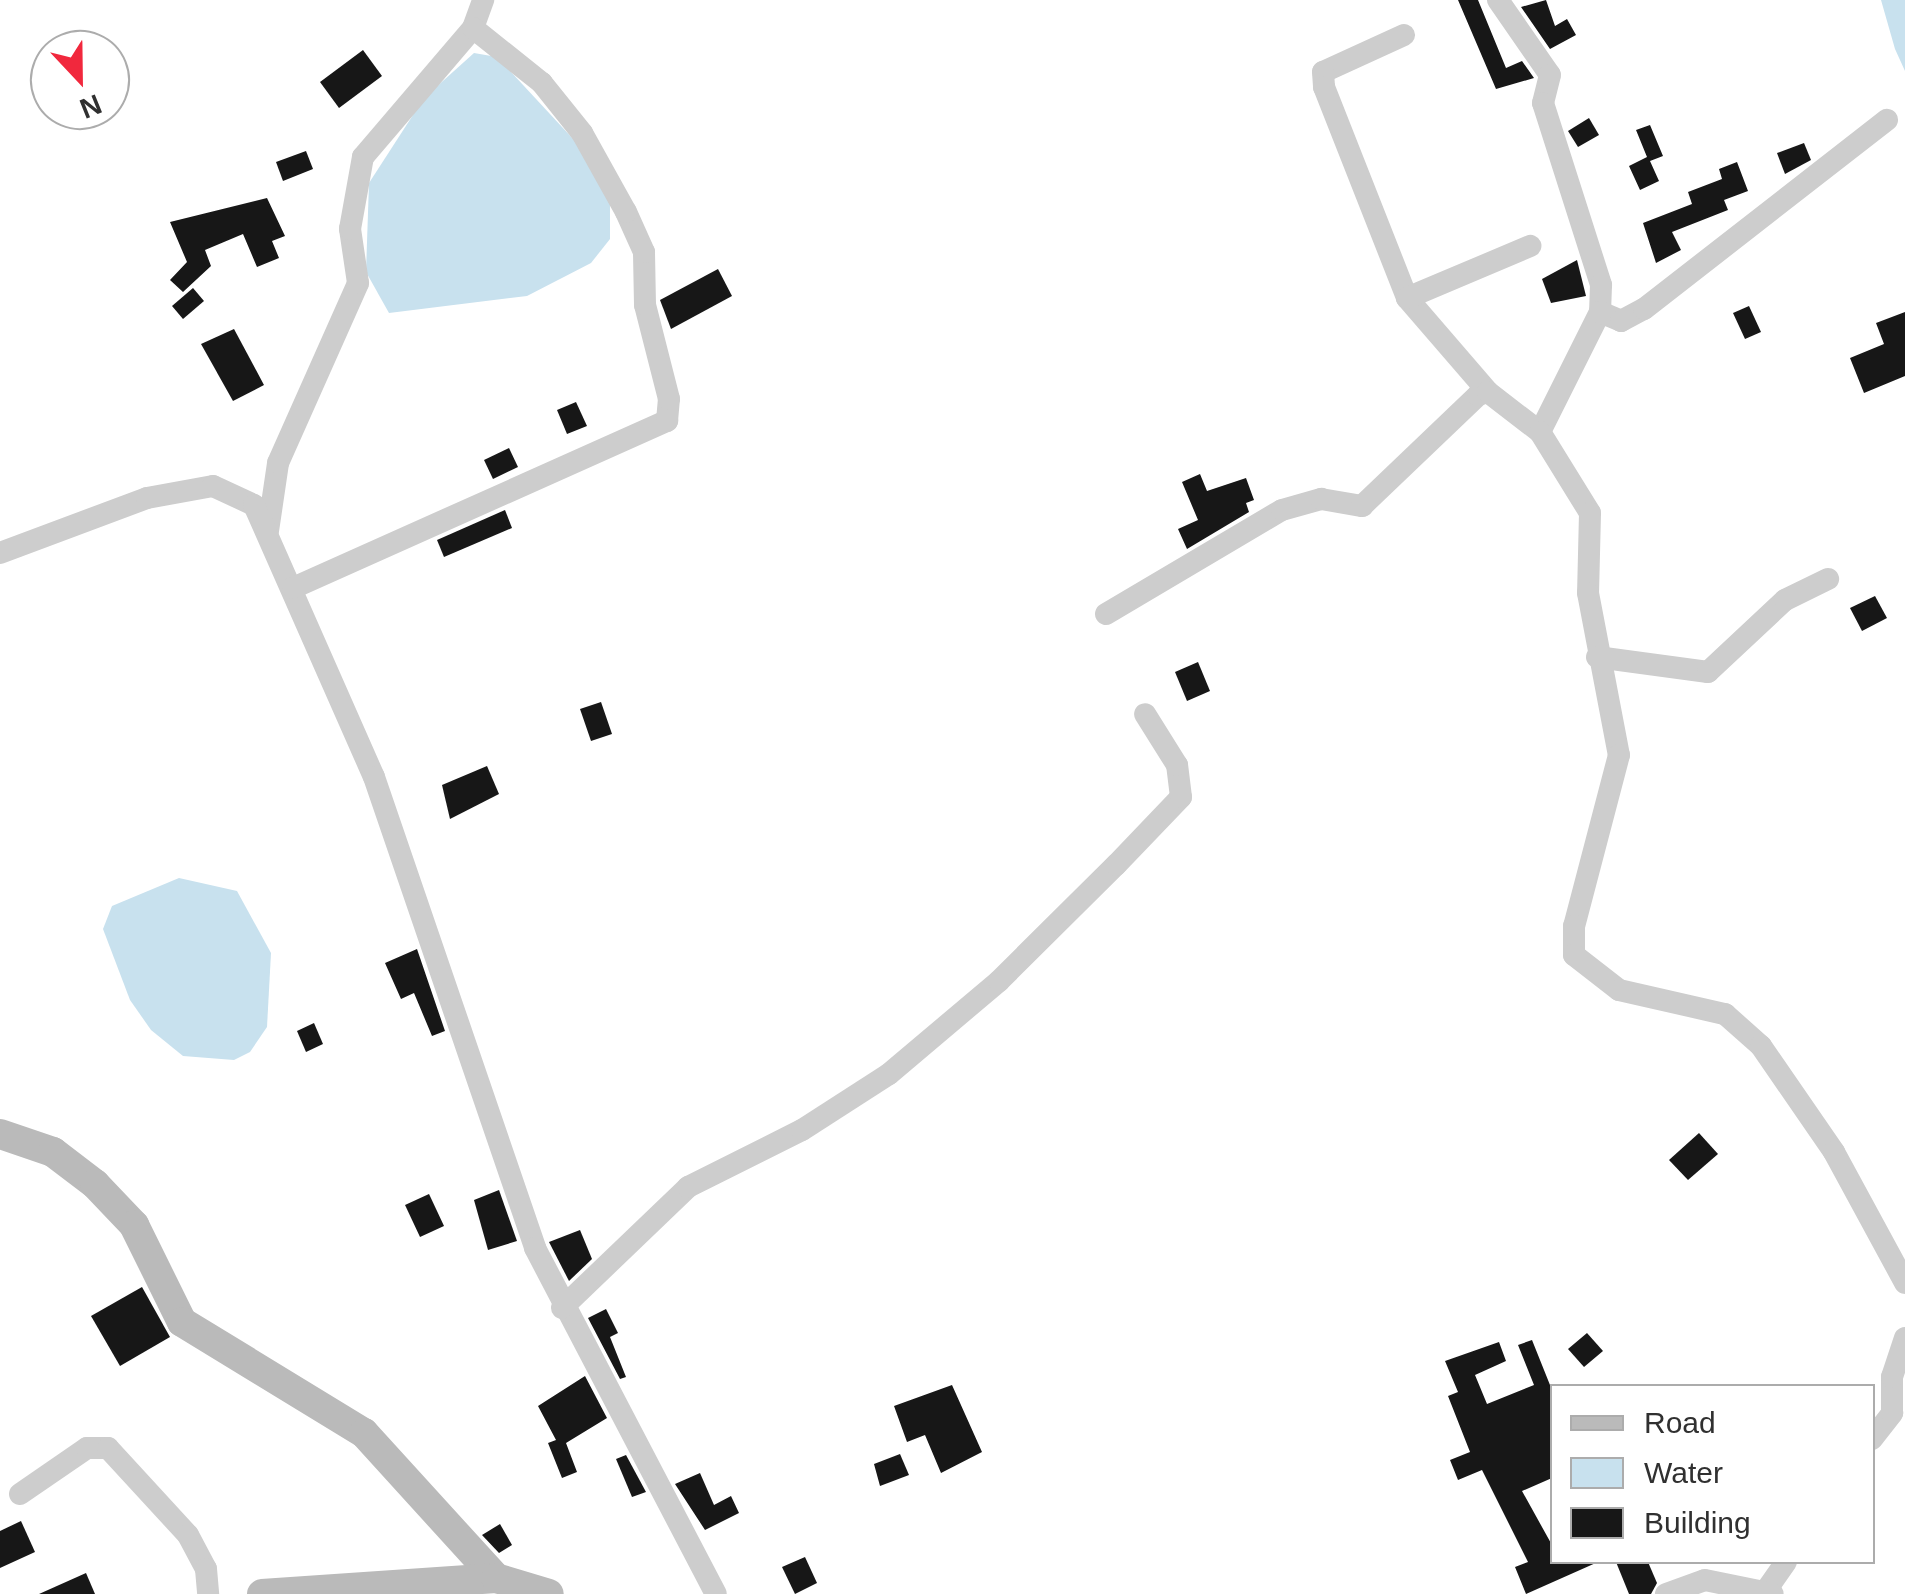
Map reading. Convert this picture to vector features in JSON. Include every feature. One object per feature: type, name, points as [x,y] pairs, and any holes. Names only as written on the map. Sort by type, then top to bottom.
[{"type":"street","points":[[268,539],[278,463],[358,283],[350,229],[363,157],[474,28],[483,0]]},
{"type":"street","points":[[1498,0],[1550,75],[1543,103],[1601,285],[1600,312],[1540,432]]},
{"type":"street","points":[[293,588],[666,422],[669,399],[645,305],[644,252],[626,212],[582,133],[542,83],[474,28]]},
{"type":"street","points":[[1404,35],[1323,72],[1407,298],[1488,392],[1540,432],[1590,513],[1596,657],[1618,782],[1576,916],[1574,955],[1618,990],[1725,1014],[1762,1046],[1834,1152],[1905,1283]]},
{"type":"street","points":[[1600,312],[1621,321],[1644,309],[1887,120]]},
{"type":"street","points":[[1407,298],[1530,246]]},
{"type":"street","points":[[1106,614],[1282,510],[1321,500],[1362,506],[1488,392]]},
{"type":"street","points":[[0,553],[146,498],[213,486],[254,505],[374,777],[456,1034],[562,1308],[716,1594]]},
{"type":"street","points":[[1596,657],[1708,672],[1786,600],[1828,579]]},
{"type":"street","points":[[562,1308],[688,1187],[802,1130],[889,1074],[1000,981],[1116,866],[1181,797],[1177,765],[1145,714]]},
{"type":"street","points":[[0,1134],[53,1152],[95,1184],[134,1225],[182,1322],[364,1433],[496,1578]]},
{"type":"street","points":[[1875,1435],[1892,1413],[1892,1377],[1905,1338]]},
{"type":"street","points":[[20,1494],[74,1456],[108,1448],[188,1535],[206,1569],[208,1594]]},
{"type":"street","points":[[1666,1594],[1705,1580],[1770,1591],[1785,1564]]},
{"type":"street","points":[[262,1594],[436,1586],[496,1578],[549,1594]]},
{"type":"water","points":[[1881,0],[1905,0],[1905,71],[1895,49]]},
{"type":"water","points":[[474,53],[497,57],[575,141],[610,204],[610,239],[591,263],[527,296],[389,313],[366,272],[369,183],[424,98]]},
{"type":"water","points":[[179,878],[237,891],[271,953],[267,1027],[250,1052],[234,1060],[183,1056],[151,1030],[130,1000],[103,929],[112,906]]},
{"type":"building","points":[[1458,0],[1478,0],[1506,68],[1522,61],[1534,78],[1496,89]]},
{"type":"building","points":[[1546,0],[1555,26],[1567,19],[1576,35],[1550,49],[1521,7]]},
{"type":"building","points":[[363,50],[382,76],[339,108],[320,82]]},
{"type":"building","points":[[1589,118],[1599,135],[1578,147],[1568,131]]},
{"type":"building","points":[[1650,125],[1663,156],[1650,161],[1659,181],[1640,190],[1629,166],[1647,157],[1636,130]]},
{"type":"building","points":[[1804,143],[1811,160],[1785,174],[1777,153]]},
{"type":"building","points":[[306,151],[313,169],[283,181],[276,162]]},
{"type":"building","points":[[1737,162],[1748,191],[1724,200],[1728,210],[1672,232],[1681,250],[1656,263],[1643,223],[1692,204],[1688,192],[1722,179],[1719,169]]},
{"type":"building","points":[[267,198],[285,236],[272,241],[279,258],[257,267],[243,234],[205,250],[211,266],[183,292],[170,280],[187,262],[170,222]]},
{"type":"building","points":[[1577,260],[1586,296],[1551,303],[1542,279]]},
{"type":"building","points":[[718,269],[732,296],[671,329],[660,300]]},
{"type":"building","points":[[193,288],[204,301],[183,319],[172,306]]},
{"type":"building","points":[[1749,306],[1761,332],[1745,339],[1733,313]]},
{"type":"building","points":[[1905,312],[1905,376],[1864,393],[1850,358],[1884,344],[1876,323]]},
{"type":"building","points":[[234,329],[264,385],[233,401],[201,344]]},
{"type":"building","points":[[576,402],[587,426],[567,434],[557,410]]},
{"type":"building","points":[[509,448],[518,467],[493,479],[484,460]]},
{"type":"building","points":[[1200,474],[1207,491],[1246,478],[1254,500],[1246,503],[1249,512],[1187,549],[1178,529],[1198,520],[1182,482]]},
{"type":"building","points":[[505,510],[512,528],[444,557],[437,540]]},
{"type":"building","points":[[1875,596],[1887,618],[1862,631],[1850,608]]},
{"type":"building","points":[[1198,662],[1210,691],[1187,701],[1175,672]]},
{"type":"building","points":[[601,702],[612,734],[591,741],[580,709]]},
{"type":"building","points":[[487,766],[499,794],[450,819],[442,785]]},
{"type":"building","points":[[417,949],[445,1031],[432,1036],[414,993],[401,999],[385,963]]},
{"type":"building","points":[[314,1023],[323,1044],[306,1052],[297,1031]]},
{"type":"building","points":[[1699,1133],[1718,1154],[1688,1180],[1669,1160]]},
{"type":"building","points":[[499,1190],[517,1241],[488,1250],[474,1200]]},
{"type":"building","points":[[429,1194],[444,1226],[420,1237],[405,1205]]},
{"type":"building","points":[[580,1230],[592,1259],[569,1281],[549,1242]]},
{"type":"building","points":[[142,1287],[170,1337],[120,1366],[91,1316]]},
{"type":"building","points":[[606,1309],[618,1333],[610,1337],[626,1377],[620,1379],[588,1318]]},
{"type":"building","points":[[1587,1333],[1603,1351],[1584,1367],[1568,1349]]},
{"type":"building","points":[[1532,1340],[1550,1385],[1550,1479],[1522,1491],[1550,1541],[1550,1564],[1594,1564],[1526,1594],[1515,1567],[1528,1562],[1482,1470],[1458,1480],[1450,1460],[1470,1452],[1448,1396],[1458,1392],[1445,1361],[1499,1342],[1506,1361],[1475,1375],[1487,1404],[1534,1385],[1518,1345]]},
{"type":"building","points":[[585,1376],[607,1418],[566,1443],[577,1472],[562,1478],[548,1443],[556,1440],[538,1406]]},
{"type":"building","points":[[952,1385],[982,1452],[941,1473],[925,1435],[907,1442],[894,1406]]},
{"type":"building","points":[[900,1454],[909,1475],[880,1486],[874,1464]]},
{"type":"building","points":[[626,1455],[646,1492],[632,1497],[616,1459]]},
{"type":"building","points":[[700,1473],[714,1505],[731,1496],[739,1513],[705,1530],[675,1484]]},
{"type":"building","points":[[21,1521],[35,1552],[0,1568],[0,1531]]},
{"type":"building","points":[[500,1524],[512,1545],[499,1553],[482,1535]]},
{"type":"building","points":[[805,1557],[817,1583],[795,1594],[782,1567]]},
{"type":"building","points":[[1617,1564],[1649,1564],[1657,1583],[1651,1594],[1629,1594]]},
{"type":"building","points":[[86,1573],[95,1594],[39,1594]]}]
